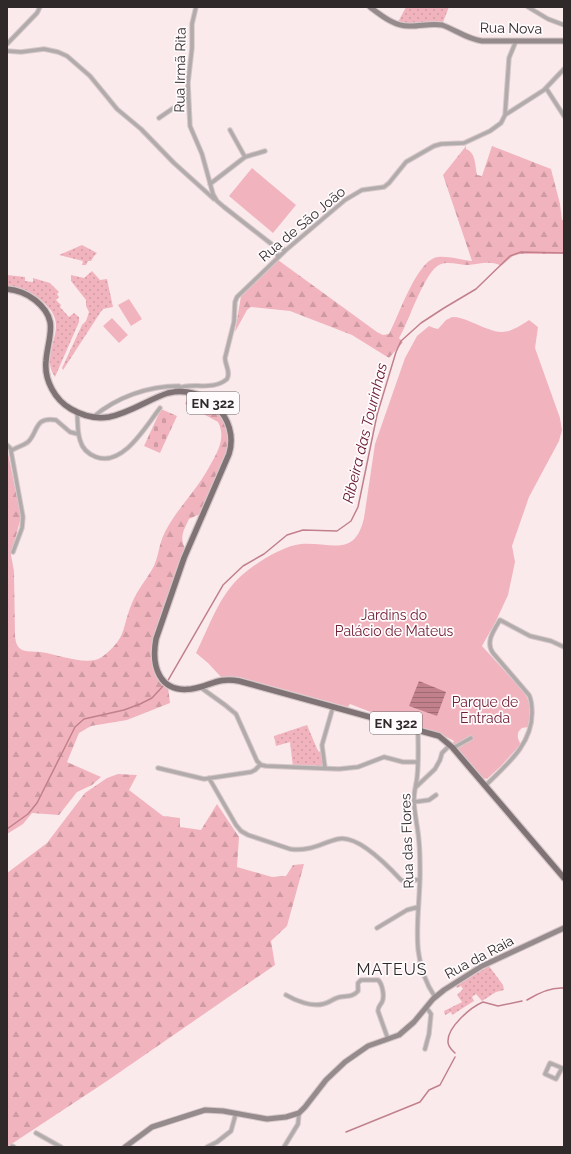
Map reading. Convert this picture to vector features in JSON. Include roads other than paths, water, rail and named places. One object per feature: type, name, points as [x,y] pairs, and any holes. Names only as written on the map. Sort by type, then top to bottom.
[{"type":"main road","name":"Rua Nova","points":[[370,7],[389,21],[402,26],[437,24],[479,41],[564,41]]},
{"type":"main road","name":"EN 322","points":[[7,289],[28,295],[40,304],[46,312],[51,329],[46,361],[49,382],[54,394],[66,406],[84,415],[104,417],[116,415],[173,392],[192,393],[212,402],[219,409],[230,428],[231,441],[227,460],[184,558],[156,639],[154,653],[155,665],[158,674],[167,683],[185,689],[200,687],[218,680],[236,681],[418,729],[439,736],[452,746],[564,878]]},
{"type":"main road","name":"Rua da Raia","points":[[299,1113],[326,1080],[346,1061],[368,1046],[397,1036],[412,1024],[435,997],[447,988],[482,966],[564,928]]},
{"type":"main road","points":[[126,1147],[146,1131],[162,1123],[205,1110],[223,1111],[267,1118],[286,1117],[299,1113]]},
{"type":"street","name":"Rua Irmã Rita","points":[[196,7],[191,28],[192,48],[188,83],[191,130],[202,152],[212,194],[217,201],[274,246]]},
{"type":"street","points":[[528,7],[548,19],[564,25]]},
{"type":"street","points":[[535,11],[538,7]]},
{"type":"street","points":[[7,44],[40,8]]},
{"type":"street","points":[[505,115],[508,59],[516,41]]},
{"type":"street","points":[[7,51],[16,52],[44,49],[58,52],[67,56],[90,76],[117,109],[141,129],[174,163],[217,201]]},
{"type":"street","name":"Rua de São João","points":[[173,392],[177,388],[184,386],[212,386],[227,379],[229,376],[225,364],[225,358],[234,322],[235,302],[237,297],[278,257],[345,200],[362,190],[384,187],[403,165],[412,158],[438,144],[462,143],[486,133],[499,125],[505,115],[546,88],[564,69]]},
{"type":"street","points":[[546,88],[564,116]]},
{"type":"street","points":[[158,118],[188,98]]},
{"type":"street","points":[[230,130],[245,157]]},
{"type":"street","points":[[210,184],[245,157],[265,151]]},
{"type":"street","points":[[274,246],[286,250]]},
{"type":"street","points":[[274,246],[278,257]]},
{"type":"street","points":[[93,417],[114,402],[139,392],[158,387],[184,386]]},
{"type":"street","points":[[77,412],[78,434],[82,444],[90,454],[100,458],[114,457],[133,443],[160,408]]},
{"type":"street","points":[[78,426],[84,415]]},
{"type":"street","points":[[12,450],[28,442],[38,425],[46,420],[56,420],[70,432],[78,434]]},
{"type":"street","points":[[7,445],[12,450],[11,453],[23,517],[22,528],[13,552]]},
{"type":"street","points":[[485,786],[523,745],[529,733],[532,717],[532,701],[529,695],[490,649],[489,642],[492,634],[500,620],[530,636],[551,641],[564,647]]},
{"type":"street","points":[[200,687],[225,704],[236,714],[260,765],[268,767],[293,768],[354,768],[385,757],[402,762],[418,762]]},
{"type":"street","points":[[325,768],[321,747],[333,707]]},
{"type":"street","name":"Rua das Flores","points":[[418,729],[418,762],[414,802],[415,821],[419,840],[420,896],[416,930],[418,957],[426,982],[435,997]]},
{"type":"street","points":[[416,787],[435,769],[443,752],[470,738]]},
{"type":"street","points":[[158,768],[200,778],[209,778],[251,772],[260,765]]},
{"type":"street","points":[[209,778],[236,825],[243,832],[290,849],[313,848],[337,839],[347,839],[378,856],[401,880],[406,882],[420,879]]},
{"type":"street","points":[[414,802],[429,800],[436,795]]},
{"type":"street","points":[[378,928],[407,910],[418,907]]},
{"type":"street","points":[[286,995],[293,999],[322,1005],[338,997],[355,995],[358,991],[358,983],[361,980],[378,980],[382,984],[383,999],[378,1006],[378,1011],[388,1039]]},
{"type":"street","points":[[425,1049],[430,1033],[432,1014],[426,1007]]},
{"type":"street","points":[[550,1063],[562,1068],[556,1079],[545,1074],[550,1063]]},
{"type":"street","points":[[207,1147],[231,1131],[236,1113]]},
{"type":"street","points":[[284,1147],[298,1124],[299,1113]]},
{"type":"street","points":[[36,1133],[61,1147]]},
{"type":"waterway","name":"Ribeira das Tourinhas","points":[[167,682],[223,585],[243,566],[264,554],[287,535],[303,530],[337,531],[351,521],[358,507],[377,415],[396,352],[401,341],[421,323],[476,289],[510,256],[521,252],[564,253]]},
{"type":"waterway","name":"Ribeira das Tourinhas","points":[[7,829],[28,814],[37,803],[75,727],[84,719],[124,710],[140,704],[152,698],[164,685]]},
{"type":"waterway","points":[[527,1000],[554,988],[564,988]]},
{"type":"waterway","points":[[455,1053],[450,1048],[448,1042],[451,1030],[455,1024],[472,1008],[483,1002],[498,1006],[522,1001]]},
{"type":"waterway","points":[[346,1132],[420,1102],[429,1090],[440,1085],[455,1057]]},
{"type":"district","name":"MATEUS","points":[[392,969]]},
{"type":"park label","name":"Jardins do Palácio de Mateus","points":[[394,624]]},
{"type":"park label","name":"Parque de Entrada","points":[[485,710]]}]
